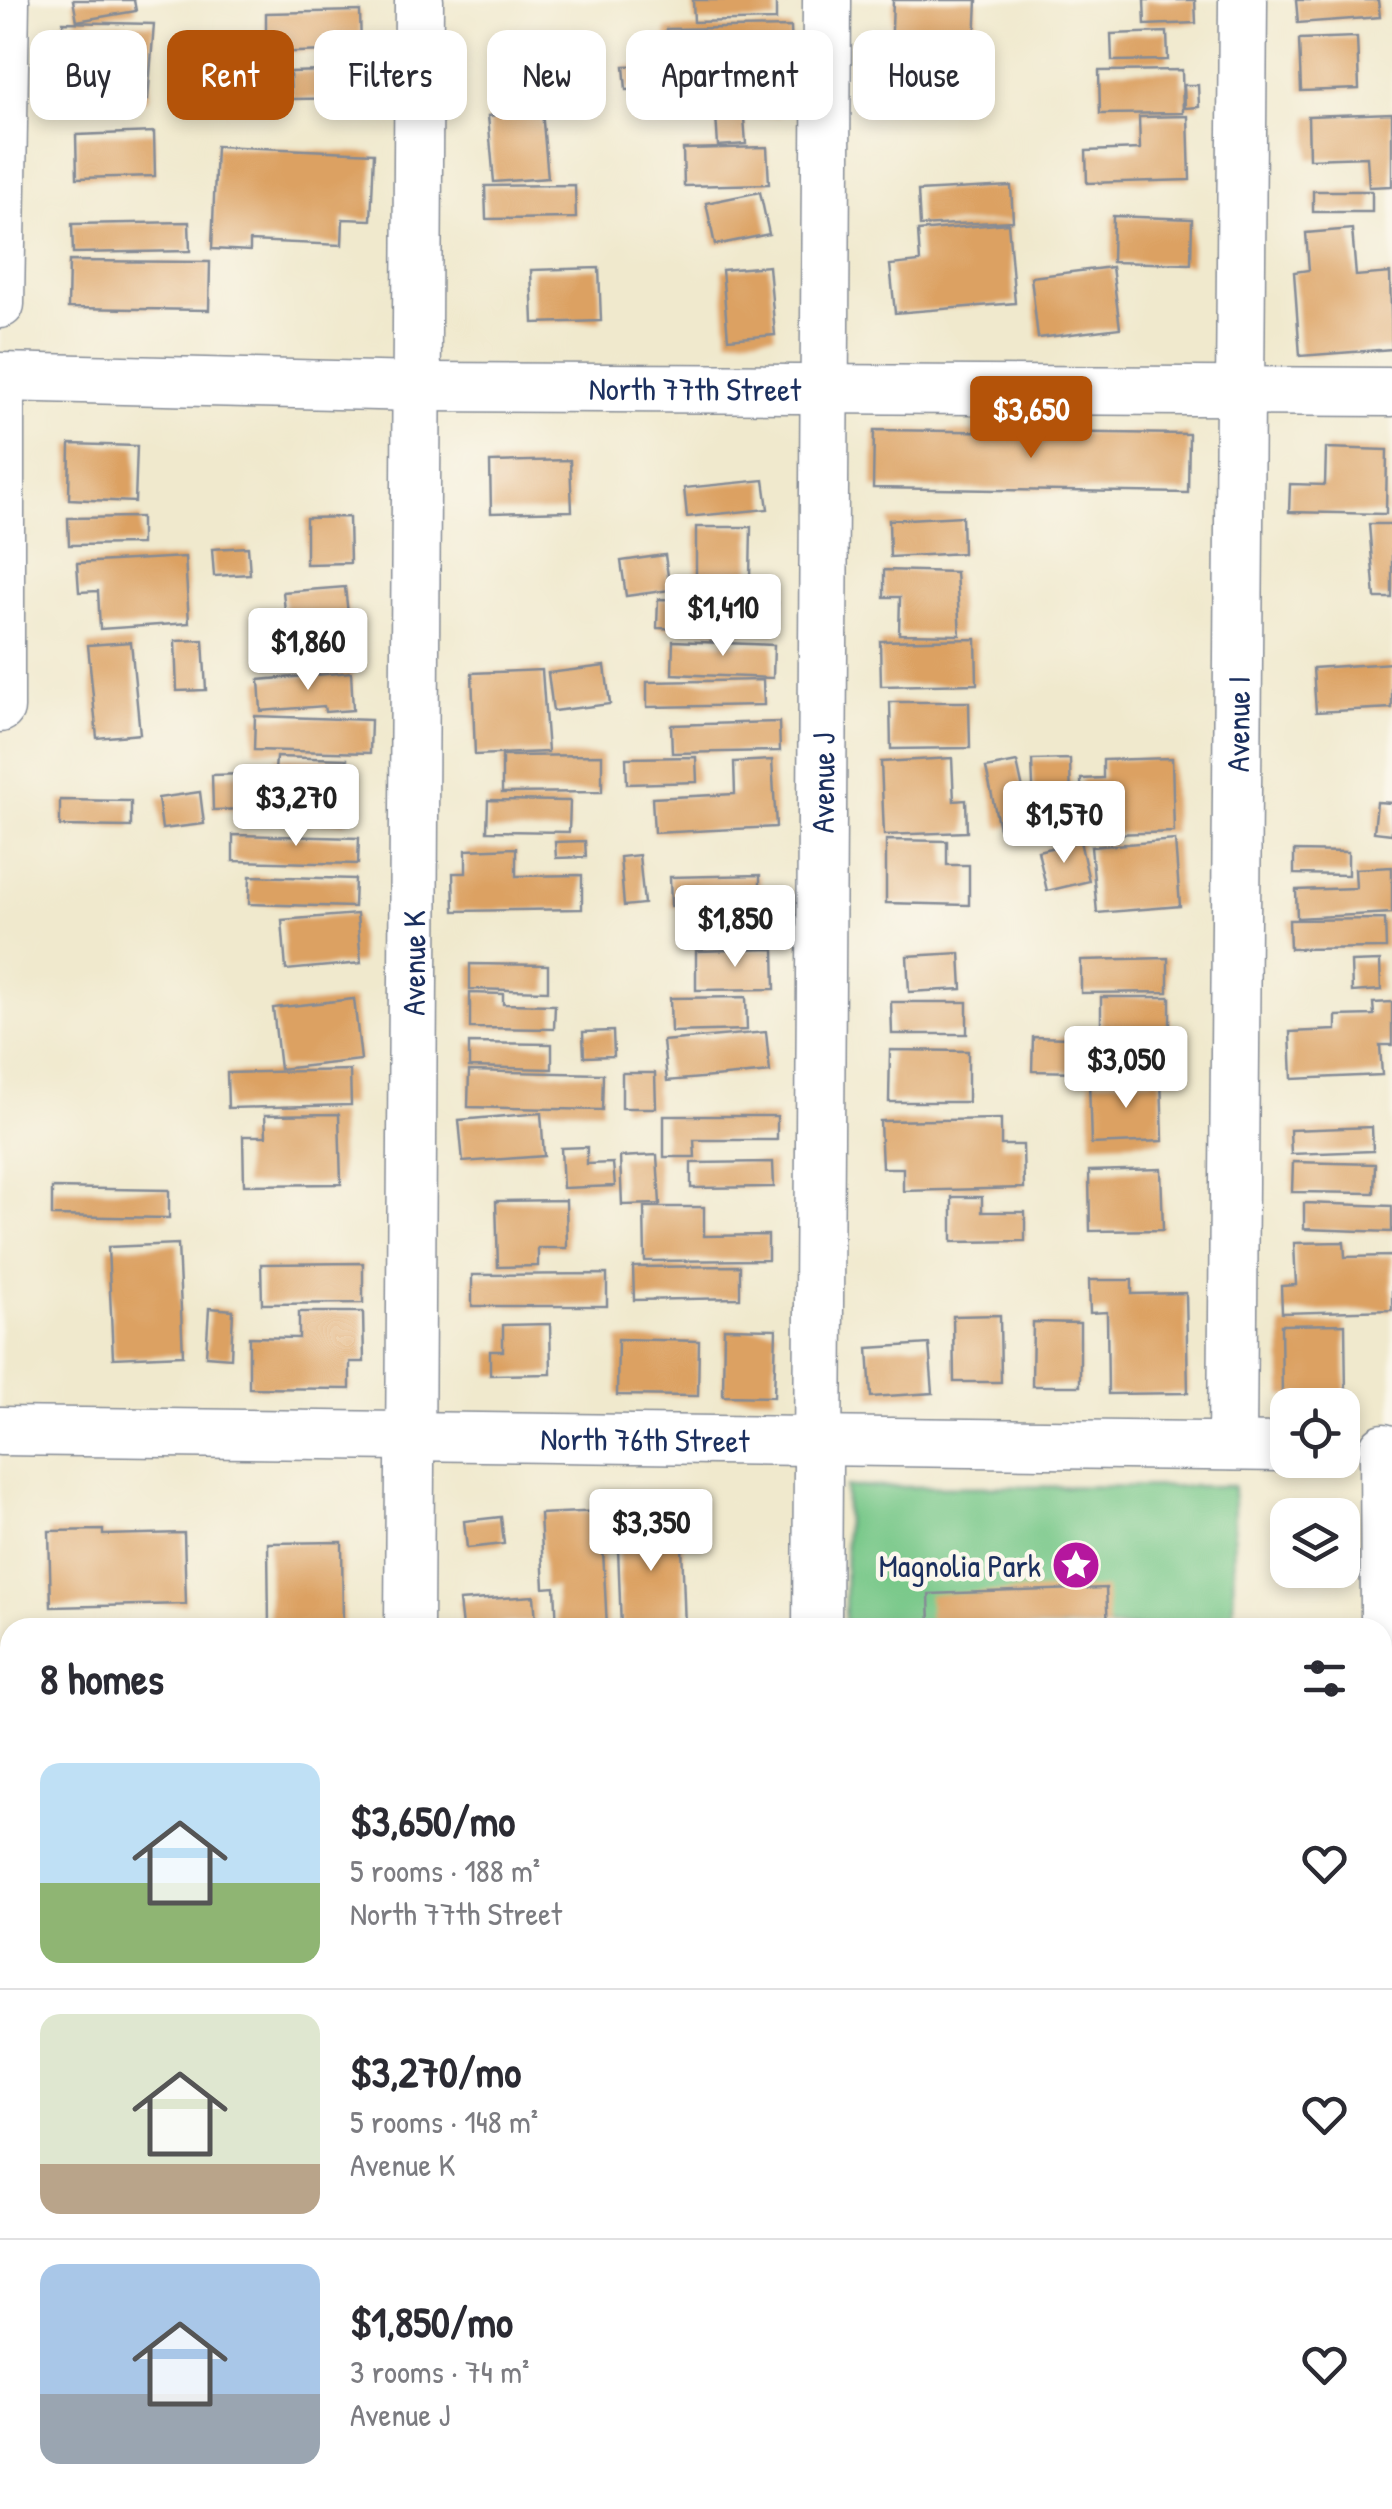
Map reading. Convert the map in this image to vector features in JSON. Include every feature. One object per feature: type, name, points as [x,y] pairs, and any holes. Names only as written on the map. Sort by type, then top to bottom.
[{"type":"street","points":[[0,304],[4,0]]},
{"type":"street","name":"Avenue K","points":[[409,1618],[418,0]]},
{"type":"street","name":"Avenue J","points":[[817,1618],[826,0]]},
{"type":"street","name":"Avenue I","points":[[1232,1446],[1242,0]]},
{"type":"street","name":"North 77th Street","points":[[0,377],[418,386],[1392,392]]},
{"type":"street","points":[[0,394],[0,708]]},
{"type":"street","name":"North 76th Street","points":[[0,1431],[411,1440],[1270,1447]]},
{"type":"street","points":[[1373,1448],[1388,1568],[1387,1618]]},
{"type":"green space","points":[[1234,1486],[1233,1618],[845,1618],[846,1487]]},
{"type":"building","points":[[73,0],[134,0],[136,11],[77,21]]},
{"type":"building","points":[[693,0],[776,0],[776,20],[694,22]]},
{"type":"building","points":[[893,0],[977,0],[976,30],[892,30]]},
{"type":"building","points":[[1144,0],[1195,0],[1196,23],[1145,25]]},
{"type":"building","points":[[1296,0],[1378,0],[1380,17],[1298,23]]},
{"type":"building","points":[[360,11],[360,30],[314,30],[314,51],[294,52],[294,30],[266,30],[266,13]]},
{"type":"building","points":[[63,22],[154,24],[148,100],[147,30],[63,30]]},
{"type":"building","points":[[791,27],[791,30],[666,30]]},
{"type":"building","points":[[1167,32],[1168,60],[1112,61],[1111,34]]},
{"type":"building","points":[[1357,37],[1359,89],[1301,91],[1299,39]]},
{"type":"building","points":[[1182,70],[1183,113],[1100,114],[1099,71]]},
{"type":"building","points":[[314,71],[314,99],[294,99],[294,72]]},
{"type":"building","points":[[1184,85],[1198,85],[1199,107],[1185,108]]},
{"type":"building","points":[[1392,113],[1392,186],[1369,187],[1367,157],[1309,159],[1308,116]]},
{"type":"building","points":[[1188,116],[1190,180],[1087,183],[1086,151],[1140,149],[1139,117]]},
{"type":"building","points":[[488,120],[543,120],[548,178],[494,182]]},
{"type":"building","points":[[716,120],[744,120],[746,144],[718,146]]},
{"type":"building","points":[[154,132],[155,176],[77,178],[76,135]]},
{"type":"building","points":[[216,146],[374,153],[371,220],[343,219],[342,245],[250,241],[250,251],[212,249]]},
{"type":"building","points":[[767,147],[769,184],[684,186],[683,149]]},
{"type":"building","points":[[575,185],[576,218],[486,219],[485,186]]},
{"type":"building","points":[[1011,186],[1013,221],[920,226],[918,191]]},
{"type":"building","points":[[1313,191],[1372,191],[1372,212],[1313,212]]},
{"type":"building","points":[[760,192],[769,234],[715,245],[706,203]]},
{"type":"building","points":[[1113,216],[1192,219],[1191,264],[1112,262]]},
{"type":"building","points":[[189,222],[190,251],[73,253],[72,224]]},
{"type":"building","points":[[1008,223],[1015,303],[895,313],[890,265],[920,262],[918,231]]},
{"type":"building","points":[[1352,229],[1356,276],[1390,273],[1392,349],[1300,356],[1294,272],[1309,270],[1306,233]]},
{"type":"building","points":[[69,261],[210,262],[209,310],[68,308]]},
{"type":"building","points":[[769,266],[775,335],[728,339],[722,270]]},
{"type":"building","points":[[1112,267],[1120,328],[1038,338],[1031,277]]},
{"type":"building","points":[[599,268],[601,321],[533,323],[531,270]]},
{"type":"building","points":[[874,430],[1189,434],[1188,493],[873,488]]},
{"type":"building","points":[[70,444],[137,446],[135,502],[69,499]]},
{"type":"building","points":[[1326,448],[1387,450],[1386,514],[1289,512],[1290,484],[1325,485]]},
{"type":"building","points":[[570,460],[572,511],[491,513],[490,462]]},
{"type":"building","points":[[764,480],[768,509],[687,517],[684,488]]},
{"type":"building","points":[[962,516],[963,553],[890,557],[889,520]]},
{"type":"building","points":[[141,517],[141,544],[69,545],[68,518]]},
{"type":"building","points":[[349,517],[350,563],[306,564],[306,518]]},
{"type":"building","points":[[1369,524],[1392,524],[1392,598],[1375,598]]},
{"type":"building","points":[[696,527],[751,527],[750,579],[696,579]]},
{"type":"building","points":[[248,547],[250,574],[214,576],[212,549]]},
{"type":"building","points":[[665,555],[670,590],[626,596],[621,561]]},
{"type":"building","points":[[185,557],[189,623],[100,629],[98,591],[79,592],[77,563]]},
{"type":"building","points":[[884,570],[956,572],[960,635],[899,634],[900,597],[884,597]]},
{"type":"building","points":[[345,587],[349,623],[287,629],[283,592]]},
{"type":"building","points":[[658,599],[778,602],[777,632],[657,628]]},
{"type":"building","points":[[976,639],[977,684],[881,686],[880,641]]},
{"type":"building","points":[[203,640],[206,690],[177,691],[175,641]]},
{"type":"building","points":[[673,641],[774,645],[773,678],[672,674]]},
{"type":"building","points":[[131,642],[140,734],[97,738],[88,645]]},
{"type":"building","points":[[1392,663],[1392,708],[1316,712],[1313,668]]},
{"type":"building","points":[[605,666],[610,704],[553,711],[548,673]]},
{"type":"building","points":[[542,670],[548,752],[475,755],[472,673]]},
{"type":"building","points":[[351,672],[353,710],[325,712],[324,706],[261,711],[259,680]]},
{"type":"building","points":[[763,680],[764,705],[647,707],[647,682]]},
{"type":"building","points":[[890,702],[969,702],[970,748],[891,749]]},
{"type":"building","points":[[255,716],[371,720],[370,753],[254,750]]},
{"type":"building","points":[[779,722],[780,751],[672,753],[671,725]]},
{"type":"building","points":[[602,755],[602,792],[502,793],[502,756]]},
{"type":"building","points":[[276,757],[347,759],[346,823],[293,821],[294,786],[274,786]]},
{"type":"building","points":[[696,757],[697,782],[627,784],[626,758]]},
{"type":"building","points":[[952,758],[954,801],[966,800],[967,832],[884,835],[881,762]]},
{"type":"building","points":[[1172,758],[1174,832],[1082,835],[1081,779],[1103,778],[1103,760]]},
{"type":"building","points":[[1070,759],[1071,810],[1034,811],[1032,760]]},
{"type":"building","points":[[772,760],[776,827],[654,833],[652,798],[735,794],[734,762]]},
{"type":"building","points":[[1017,762],[1030,822],[999,828],[986,768]]},
{"type":"building","points":[[244,774],[246,809],[213,810],[212,775]]},
{"type":"building","points":[[200,792],[204,824],[162,829],[158,798]]},
{"type":"building","points":[[60,800],[131,801],[131,827],[60,826]]},
{"type":"building","points":[[488,800],[570,801],[569,832],[487,831]]},
{"type":"building","points":[[1377,802],[1392,803],[1392,834],[1374,832]]},
{"type":"building","points":[[233,835],[359,838],[358,864],[233,861]]},
{"type":"building","points":[[886,840],[947,841],[947,865],[969,865],[969,905],[886,903]]},
{"type":"building","points":[[1175,840],[1180,906],[1097,913],[1091,847]]},
{"type":"building","points":[[585,841],[586,857],[556,858],[555,842]]},
{"type":"building","points":[[1080,841],[1089,881],[1047,891],[1038,851]]},
{"type":"building","points":[[516,848],[516,876],[582,875],[582,909],[454,911],[453,873],[466,873],[466,850]]},
{"type":"building","points":[[1294,851],[1348,852],[1348,875],[1294,874]]},
{"type":"building","points":[[639,855],[644,904],[624,906],[620,857]]},
{"type":"building","points":[[1392,867],[1392,913],[1297,918],[1296,890],[1356,888],[1355,869]]},
{"type":"building","points":[[760,875],[760,904],[671,906],[670,877]]},
{"type":"building","points":[[250,876],[355,879],[354,907],[249,904]]},
{"type":"building","points":[[357,914],[361,963],[286,970],[282,920]]},
{"type":"building","points":[[1385,919],[1386,948],[1290,949],[1289,920]]},
{"type":"building","points":[[774,949],[775,989],[696,990],[696,951]]},
{"type":"building","points":[[960,953],[962,989],[909,992],[907,956]]},
{"type":"building","points":[[1168,958],[1168,992],[1081,993],[1081,960]]},
{"type":"building","points":[[1380,961],[1381,990],[1352,992],[1351,962]]},
{"type":"building","points":[[470,964],[548,965],[548,991],[470,989]]},
{"type":"building","points":[[470,993],[503,994],[503,1004],[555,1005],[554,1029],[470,1028]]},
{"type":"building","points":[[746,997],[747,1030],[671,1032],[670,998]]},
{"type":"building","points":[[1101,997],[1170,997],[1170,1030],[1101,1030]]},
{"type":"building","points":[[354,999],[361,1060],[280,1069],[273,1008]]},
{"type":"building","points":[[891,1002],[967,1002],[967,1034],[892,1034]]},
{"type":"building","points":[[1392,1002],[1392,1045],[1380,1045],[1382,1075],[1292,1079],[1290,1032],[1336,1030],[1336,1016],[1374,1015],[1373,1003]]},
{"type":"building","points":[[613,1031],[614,1056],[584,1057],[583,1032]]},
{"type":"building","points":[[766,1032],[770,1072],[667,1081],[663,1041]]},
{"type":"building","points":[[1033,1037],[1182,1041],[1181,1074],[1032,1071]]},
{"type":"building","points":[[469,1043],[552,1044],[552,1069],[469,1067]]},
{"type":"building","points":[[890,1050],[968,1051],[968,1102],[889,1102]]},
{"type":"building","points":[[350,1070],[351,1105],[228,1108],[227,1073]]},
{"type":"building","points":[[469,1071],[603,1074],[602,1110],[468,1107]]},
{"type":"building","points":[[622,1073],[655,1073],[656,1108],[622,1108]]},
{"type":"building","points":[[1161,1079],[1163,1141],[1091,1144],[1089,1081]]},
{"type":"building","points":[[541,1113],[544,1156],[463,1162],[459,1120]]},
{"type":"building","points":[[339,1114],[341,1184],[244,1185],[243,1136],[266,1136],[265,1115]]},
{"type":"building","points":[[664,1116],[777,1116],[777,1140],[694,1140],[695,1157],[664,1157]]},
{"type":"building","points":[[1001,1119],[1001,1145],[1023,1145],[1024,1188],[903,1191],[903,1168],[882,1168],[880,1121]]},
{"type":"building","points":[[1372,1127],[1373,1151],[1291,1154],[1290,1130]]},
{"type":"building","points":[[587,1147],[587,1164],[613,1163],[615,1186],[563,1188],[561,1148]]},
{"type":"building","points":[[657,1155],[660,1204],[622,1205],[620,1157]]},
{"type":"building","points":[[773,1162],[774,1187],[691,1188],[691,1163]]},
{"type":"building","points":[[1293,1162],[1375,1164],[1374,1193],[1292,1192]]},
{"type":"building","points":[[1161,1169],[1163,1230],[1090,1231],[1089,1171]]},
{"type":"building","points":[[52,1188],[169,1190],[169,1218],[52,1216]]},
{"type":"building","points":[[952,1197],[982,1197],[982,1212],[1025,1212],[1025,1241],[952,1242]]},
{"type":"building","points":[[566,1200],[567,1248],[538,1248],[538,1266],[498,1267],[496,1201]]},
{"type":"building","points":[[1304,1203],[1392,1206],[1392,1232],[1304,1229]]},
{"type":"building","points":[[644,1207],[704,1207],[704,1236],[768,1235],[768,1260],[645,1261]]},
{"type":"building","points":[[1344,1242],[1345,1257],[1392,1256],[1392,1310],[1282,1313],[1281,1286],[1296,1285],[1294,1243]]},
{"type":"building","points":[[178,1244],[183,1355],[113,1358],[108,1247]]},
{"type":"building","points":[[363,1263],[363,1303],[262,1304],[261,1264]]},
{"type":"building","points":[[740,1266],[740,1298],[634,1300],[633,1267]]},
{"type":"building","points":[[607,1274],[607,1306],[472,1306],[472,1275]]},
{"type":"building","points":[[1089,1280],[1132,1280],[1132,1294],[1186,1293],[1188,1393],[1108,1394],[1107,1312],[1090,1313]]},
{"type":"building","points":[[209,1308],[233,1310],[231,1358],[206,1356]]},
{"type":"building","points":[[299,1312],[363,1312],[364,1362],[350,1362],[350,1389],[249,1388],[249,1337],[299,1338]]},
{"type":"building","points":[[1000,1315],[1001,1382],[954,1382],[953,1316]]},
{"type":"building","points":[[1033,1322],[1080,1323],[1080,1386],[1032,1386]]},
{"type":"building","points":[[550,1324],[551,1374],[490,1375],[490,1351],[503,1351],[503,1325]]},
{"type":"building","points":[[1345,1324],[1346,1388],[1282,1388],[1281,1325]]},
{"type":"building","points":[[724,1328],[776,1329],[774,1397],[723,1396]]},
{"type":"building","points":[[618,1339],[699,1341],[698,1396],[617,1395]]},
{"type":"building","points":[[929,1344],[933,1393],[871,1397],[868,1348]]},
{"type":"building","points":[[601,1511],[606,1618],[557,1618],[555,1587],[544,1588],[540,1514]]},
{"type":"building","points":[[501,1517],[504,1544],[467,1548],[464,1521]]},
{"type":"building","points":[[681,1518],[685,1618],[621,1618],[617,1521]]},
{"type":"building","points":[[103,1530],[103,1535],[184,1533],[186,1604],[51,1607],[49,1531]]},
{"type":"building","points":[[342,1542],[343,1618],[269,1618],[268,1543]]},
{"type":"building","points":[[1106,1588],[1108,1618],[930,1618],[929,1594]]},
{"type":"building","points":[[534,1596],[536,1618],[461,1618],[459,1601]]},
{"type":"place","name":"Magnolia Park","points":[[1076,1565]]}]
